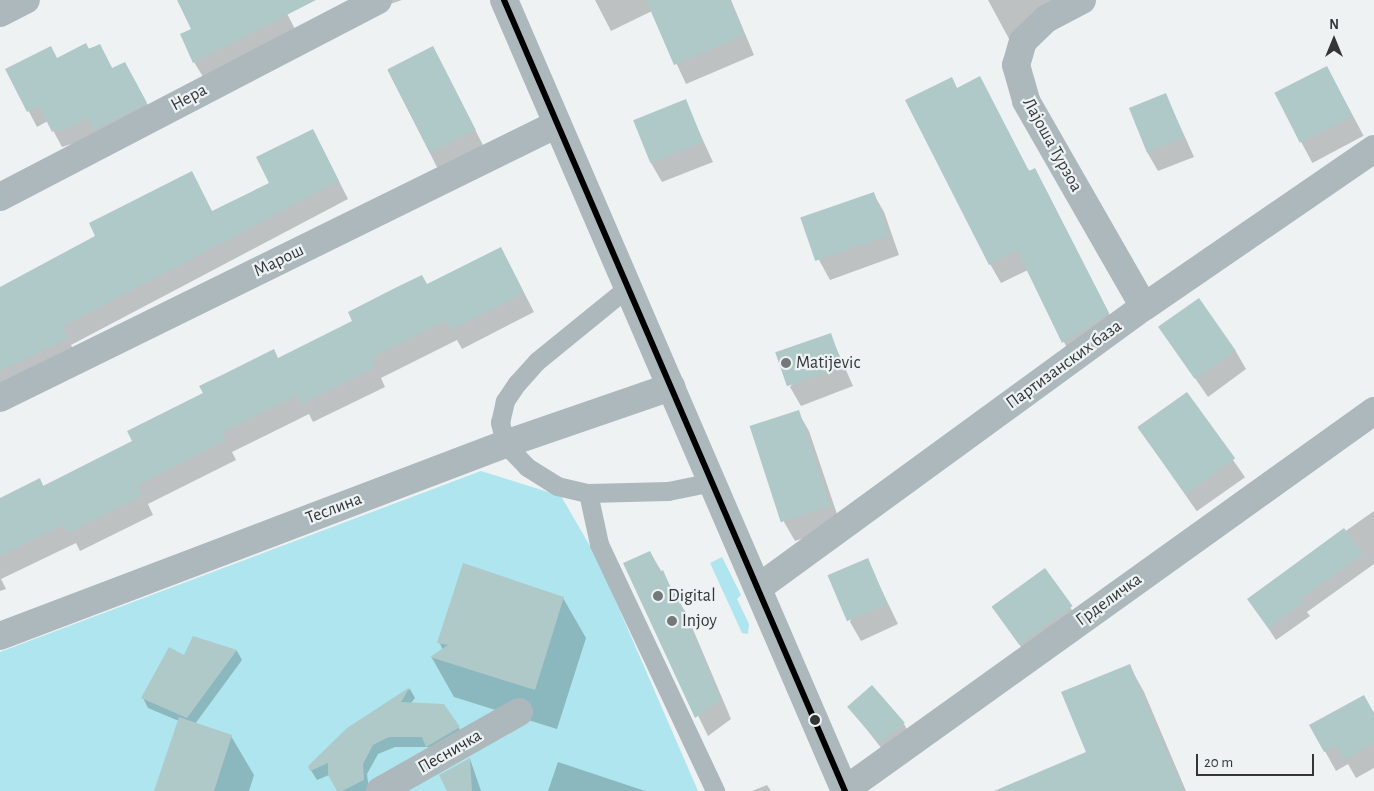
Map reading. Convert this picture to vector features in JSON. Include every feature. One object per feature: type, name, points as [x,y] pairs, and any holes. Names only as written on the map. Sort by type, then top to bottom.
[{"type":"street","points":[[0,13],[26,0]]},
{"type":"street","name":"Нера","points":[[0,197],[378,0]]},
{"type":"street","points":[[504,0],[845,790]]},
{"type":"street","name":"Лајоша Турзоа","points":[[1082,0],[1046,19],[1023,41],[1016,65],[1026,101],[1144,307]]},
{"type":"street","name":"Марош","points":[[0,398],[557,124]]},
{"type":"street","name":"Партизанских база","points":[[758,588],[1144,307],[1374,149]]},
{"type":"street","name":"Теслина","points":[[0,636],[505,444],[671,387]]},
{"type":"street","name":"Грделичка","points":[[845,790],[1374,411]]},
{"type":"street","name":"Песничка","points":[[380,791],[519,712]]},
{"type":"lane","points":[[628,287],[536,361],[517,383],[505,401],[500,422],[505,444],[527,467],[557,486],[588,493],[668,491],[712,482]]},
{"type":"lane","points":[[588,493],[599,544],[715,791]]},
{"type":"shaded area","points":[[481,471],[561,496],[597,558],[698,791],[0,791],[0,652]]},
{"type":"shaded area","points":[[722,557],[741,595],[737,599],[749,624],[748,634],[742,633],[710,563]]},
{"type":"building","points":[[177,0],[316,0],[193,63],[180,34],[191,29]]},
{"type":"building","points":[[646,0],[729,0],[744,35],[674,65]]},
{"type":"building","points":[[86,43],[89,49],[100,44],[112,68],[125,62],[147,103],[94,130],[88,118],[60,132],[58,128],[52,132],[39,106],[27,112],[5,69],[51,46],[57,58]]},
{"type":"building","points":[[433,46],[476,130],[430,153],[388,69]]},
{"type":"building","points":[[1327,66],[1352,116],[1300,143],[1274,93]]},
{"type":"building","points":[[980,76],[1029,171],[1035,168],[1109,313],[1062,343],[1017,250],[989,265],[905,100],[952,77],[957,88]]},
{"type":"building","points":[[1166,93],[1184,138],[1147,152],[1129,108]]},
{"type":"building","points":[[686,99],[703,142],[650,163],[633,120]]},
{"type":"building","points":[[313,129],[339,181],[62,327],[68,338],[0,371],[0,287],[95,236],[89,223],[192,171],[212,211],[269,183],[256,157]]},
{"type":"building","points":[[874,192],[889,235],[815,261],[800,217]]},
{"type":"building","points":[[501,247],[524,293],[450,330],[445,321],[371,358],[375,367],[301,404],[297,395],[222,433],[226,440],[138,485],[143,495],[68,533],[63,525],[0,556],[0,498],[40,478],[43,486],[132,441],[127,431],[203,393],[199,386],[274,349],[278,358],[352,321],[348,312],[422,275],[427,284]]},
{"type":"building","points":[[1199,298],[1236,350],[1195,379],[1158,327]]},
{"type":"building","points":[[831,333],[843,367],[787,386],[775,352]]},
{"type":"building","points":[[1187,392],[1235,458],[1186,494],[1138,428]]},
{"type":"building","points":[[799,410],[830,506],[781,522],[750,426]]},
{"type":"building","points":[[1344,528],[1363,554],[1300,599],[1303,603],[1268,628],[1247,599]]},
{"type":"building","points":[[650,551],[660,572],[663,570],[673,593],[676,593],[721,700],[695,718],[623,563]]},
{"type":"building","points":[[868,558],[888,604],[847,621],[827,575]]},
{"type":"building","points":[[463,563],[564,597],[535,690],[430,657],[448,645],[437,643]]},
{"type":"building","points":[[1045,568],[1073,606],[1019,645],[992,607]]},
{"type":"building","points":[[193,636],[237,650],[187,718],[141,698],[169,647],[184,655]]},
{"type":"building","points":[[1130,664],[1183,791],[994,791],[1086,752],[1061,692]]},
{"type":"building","points":[[872,685],[905,723],[880,744],[847,707]]},
{"type":"building","points":[[410,687],[401,702],[444,704],[460,727],[426,747],[422,737],[389,737],[373,745],[363,764],[364,780],[342,791],[337,791],[328,775],[328,763],[310,771],[308,766],[347,728]]},
{"type":"building","points":[[1364,695],[1374,713],[1374,743],[1344,760],[1337,746],[1324,752],[1309,725]]},
{"type":"building","points":[[179,717],[232,735],[214,791],[154,791]]},
{"type":"building","points":[[470,758],[472,791],[447,791],[439,775]]},
{"type":"transit line","points":[[504,0],[845,791]]},
{"type":"place","name":"Matijevic","points":[[786,363]]},
{"type":"place","name":"Digital","points":[[658,596]]},
{"type":"place","name":"Injoy","points":[[672,621]]}]
